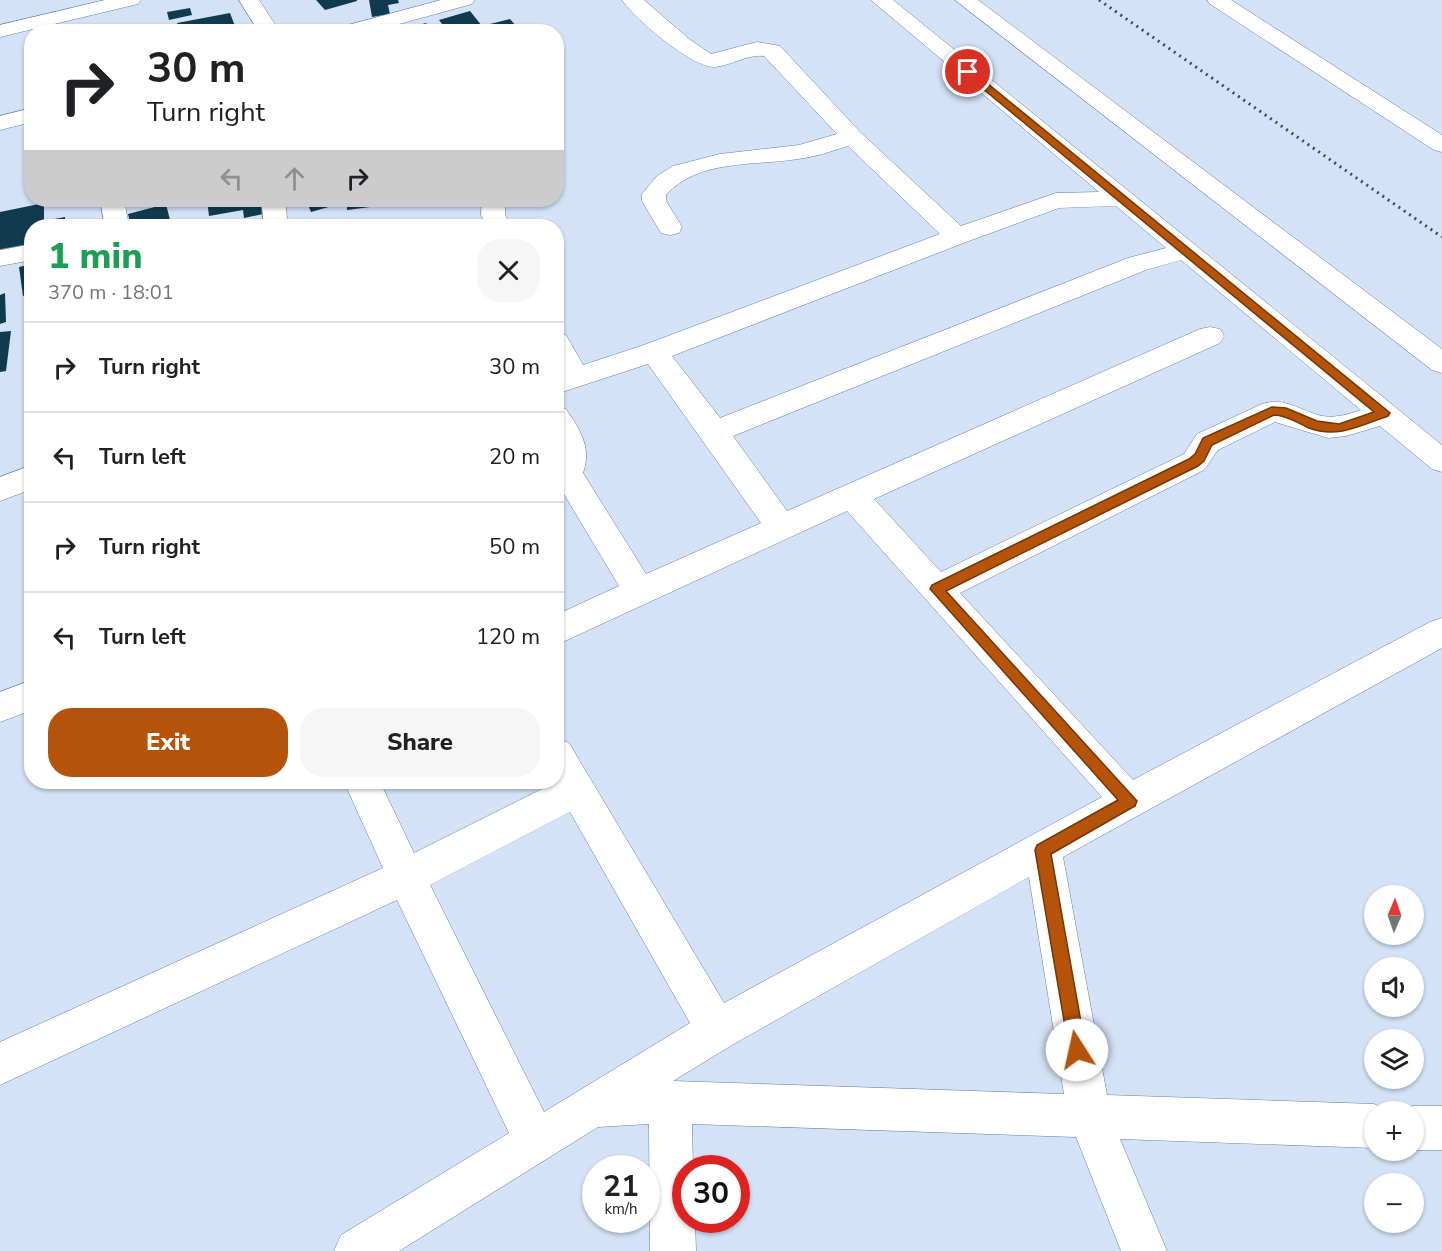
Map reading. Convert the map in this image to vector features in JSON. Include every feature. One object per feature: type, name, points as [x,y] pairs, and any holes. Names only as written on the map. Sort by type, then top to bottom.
[{"type":"street","points":[[30,24],[131,0]]},
{"type":"street","points":[[249,0],[265,24]]},
{"type":"street","points":[[374,24],[465,0]]},
{"type":"street","points":[[632,0],[702,58],[718,60],[758,49],[770,50],[852,137],[957,236]]},
{"type":"street","points":[[881,0],[1125,198],[1442,461]]},
{"type":"street","points":[[965,0],[1442,363]]},
{"type":"street","points":[[1217,0],[1442,145]]},
{"type":"street","points":[[0,31],[24,25]]},
{"type":"street","points":[[0,123],[24,117]]},
{"type":"street","points":[[670,227],[654,201],[654,194],[667,180],[686,171],[730,158],[799,152],[852,137]]},
{"type":"street","points":[[566,380],[654,352],[957,236],[1056,201],[1125,198]]},
{"type":"street","points":[[714,432],[1137,264],[1187,250]]},
{"type":"street","points":[[0,258],[24,254]]},
{"type":"street","points":[[564,627],[639,591],[1210,336]]},
{"type":"street","points":[[654,352],[782,528]]},
{"type":"street","points":[[937,589],[1194,462],[1200,457],[1207,442],[1272,411],[1282,411],[1315,425],[1340,429],[1384,413]]},
{"type":"street","points":[[564,431],[573,447],[572,464],[564,474]]},
{"type":"street","points":[[0,489],[24,479]]},
{"type":"street","points":[[564,480],[639,591]]},
{"type":"street","points":[[853,497],[1129,801]]},
{"type":"street","points":[[357,1251],[717,1030],[1129,801],[1442,632]]},
{"type":"street","points":[[0,707],[24,698]]},
{"type":"street","points":[[564,767],[717,1030]]},
{"type":"street","points":[[365,789],[536,1143]]},
{"type":"street","points":[[0,1064],[406,877],[577,789]]},
{"type":"street","points":[[1042,850],[1089,1117],[1144,1251]]},
{"type":"street","points":[[593,1106],[670,1102],[1364,1126]]},
{"type":"street","points":[[670,1102],[673,1251]]},
{"type":"street","points":[[1424,1128],[1442,1128]]},
{"type":"building","points":[[316,0],[357,0],[357,1],[325,10]]},
{"type":"building","points":[[369,0],[398,0],[399,3],[388,5],[390,14],[372,17]]},
{"type":"building","points":[[190,8],[192,15],[169,20],[167,12]]},
{"type":"building","points":[[470,11],[480,24],[442,24],[439,20]]},
{"type":"building","points":[[230,13],[234,24],[177,24]]},
{"type":"building","points":[[510,19],[514,24],[490,24]]},
{"type":"building","points":[[24,207],[44,207],[44,219],[24,219],[24,252],[0,257],[0,212]]},
{"type":"building","points":[[155,207],[167,207],[170,219],[129,219],[128,214]]},
{"type":"building","points":[[208,207],[262,207],[263,214],[244,218],[243,210],[209,216]]},
{"type":"building","points":[[309,207],[328,207],[311,212]]},
{"type":"building","points":[[347,207],[370,207],[347,210]]},
{"type":"building","points":[[24,266],[23,296],[19,267]]},
{"type":"building","points":[[5,293],[6,322],[0,324],[0,295]]},
{"type":"building","points":[[11,331],[6,371],[0,372],[0,332]]},
{"type":"railway","points":[[1099,0],[1442,237]]},
{"type":"route","points":[[968,72],[1125,198],[1384,413],[1340,429],[1315,425],[1282,411],[1272,411],[1244,422],[1207,442],[1203,446],[1200,457],[1194,462],[937,589],[1129,801],[1042,850],[1077,1050]]}]
